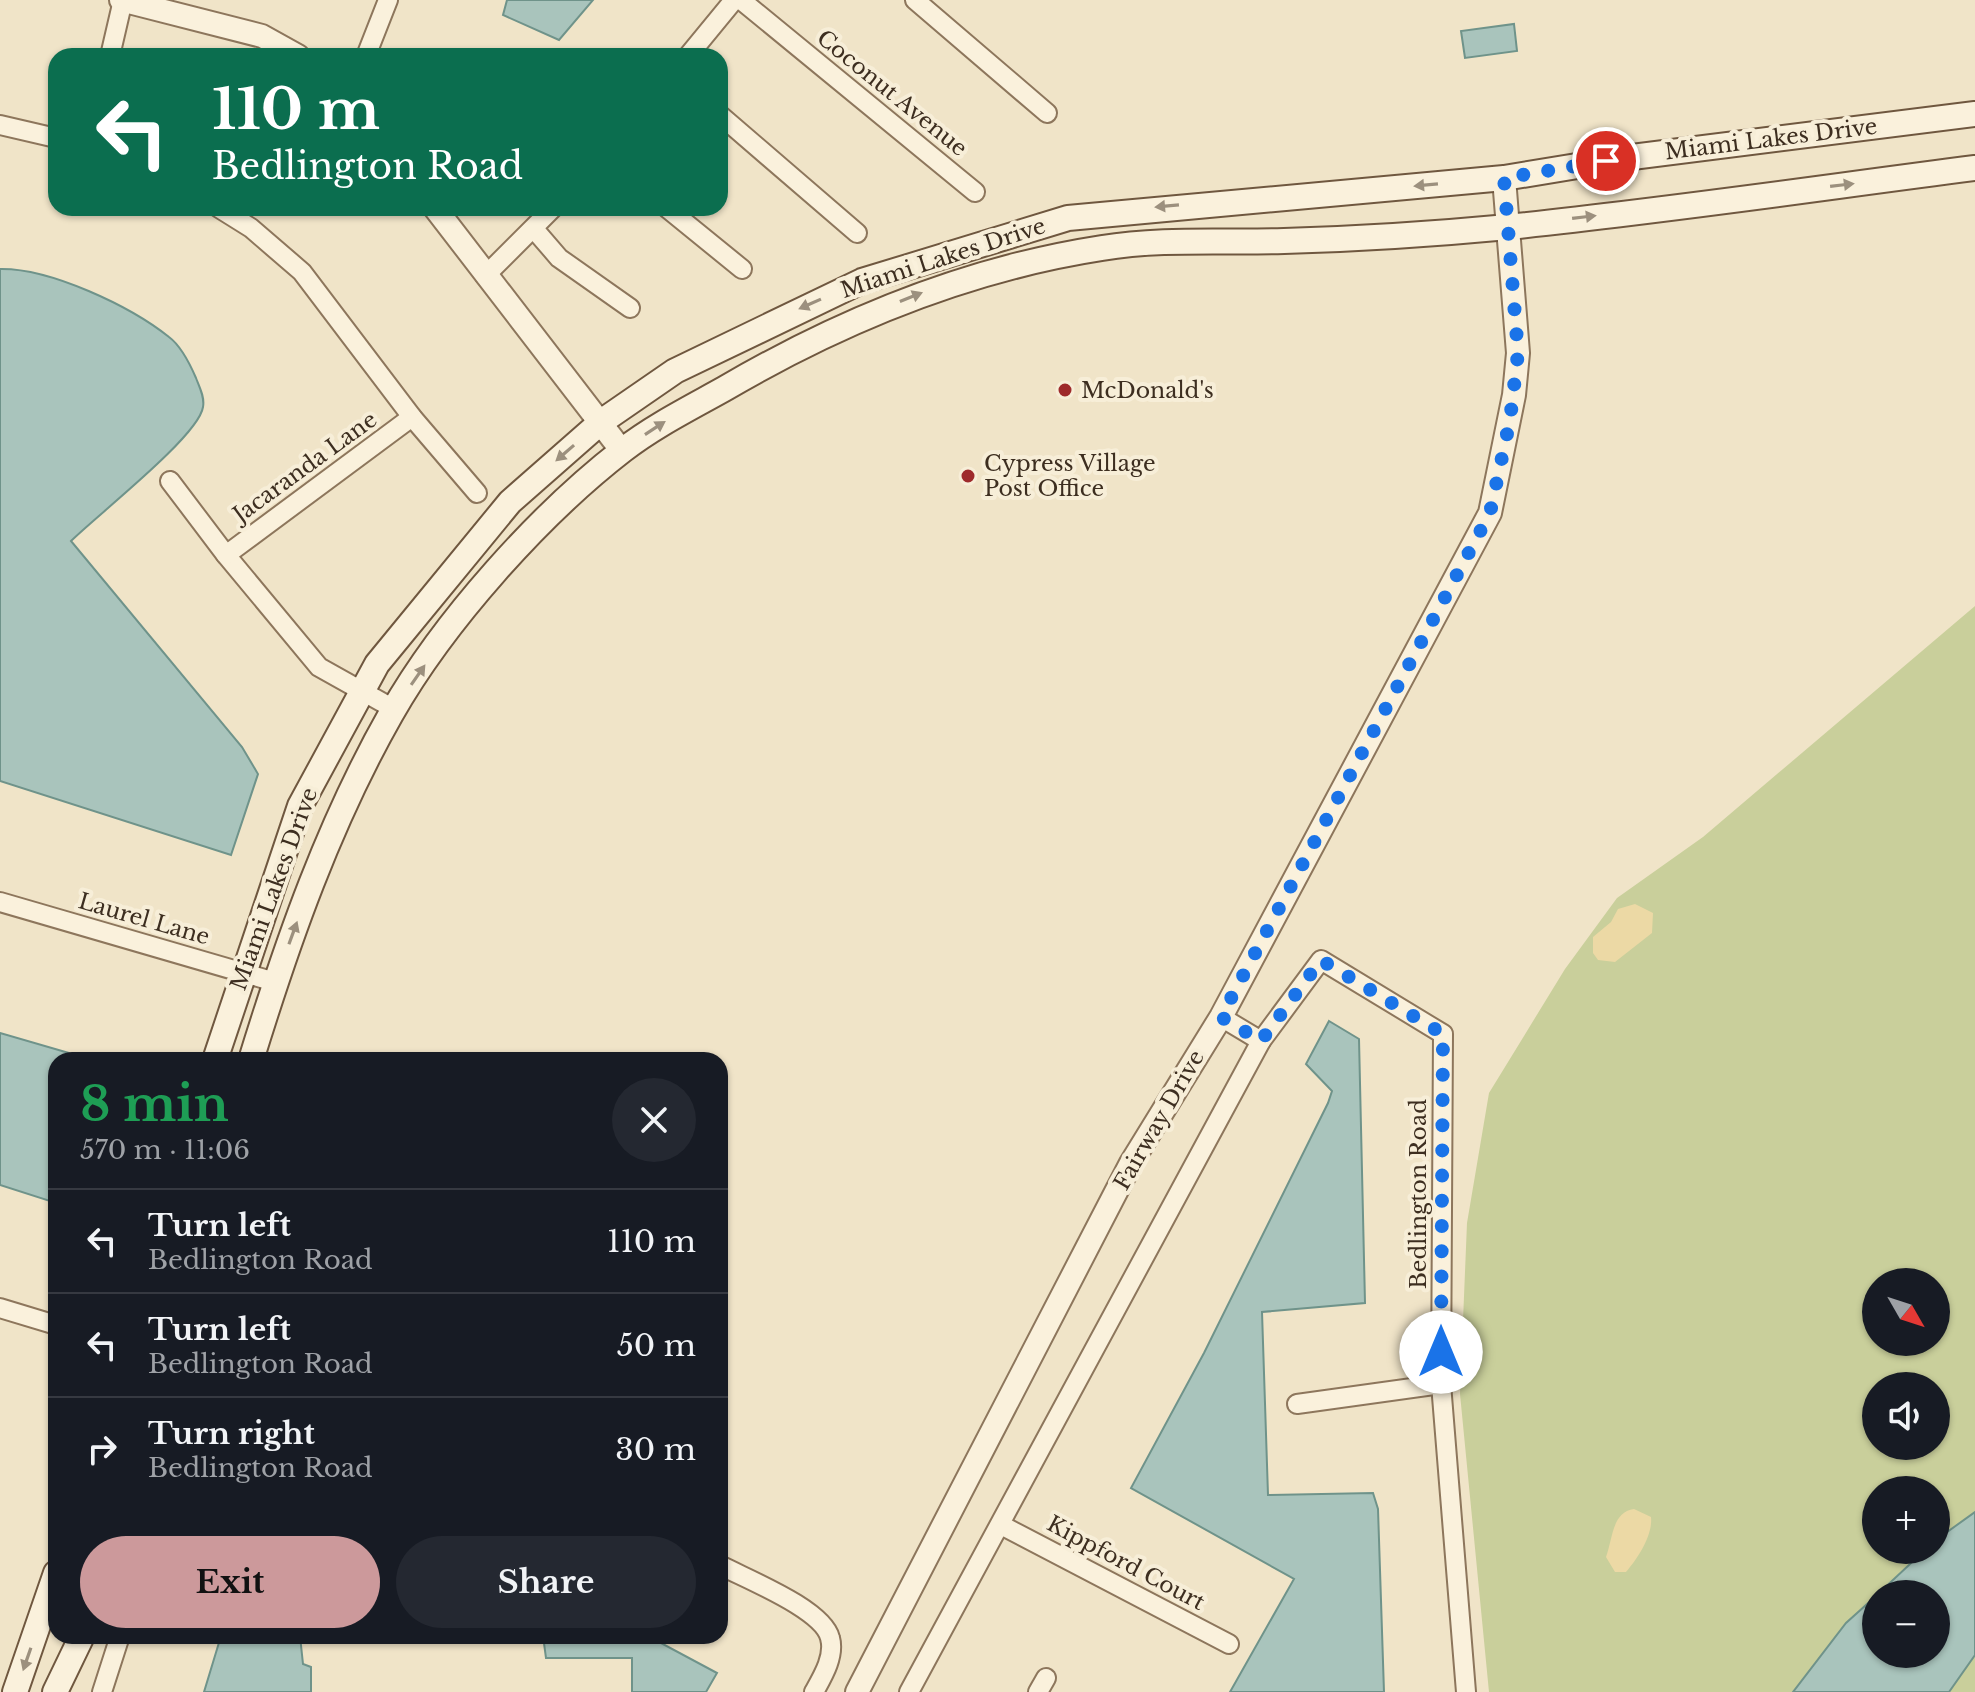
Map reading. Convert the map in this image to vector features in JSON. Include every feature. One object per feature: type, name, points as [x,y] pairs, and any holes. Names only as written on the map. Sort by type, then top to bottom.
[{"type":"main road","name":"Miami Lakes Drive","points":[[217,1052],[300,806],[362,689],[427,600],[510,502],[601,422],[675,371],[862,281],[1068,218],[1504,178],[1632,157],[1975,114]]},
{"type":"main road","name":"Miami Lakes Drive","points":[[253,1052],[275,982],[333,824],[394,709],[454,624],[540,524],[622,451],[659,425],[789,350],[918,294],[985,273],[1107,247],[1228,240],[1280,241],[1507,227],[1975,168]]},
{"type":"main road","points":[[15,1692],[48,1596]]},
{"type":"main road","points":[[55,1692],[78,1644]]},
{"type":"street","points":[[112,48],[122,0],[262,36],[284,48]]},
{"type":"street","points":[[369,48],[388,0]]},
{"type":"street","points":[[695,48],[734,0]]},
{"type":"street","name":"Coconut Avenue","points":[[741,0],[975,192]]},
{"type":"street","points":[[915,0],[1047,113]]},
{"type":"street","points":[[728,122],[857,233]]},
{"type":"street","points":[[0,125],[48,136]]},
{"type":"street","name":"Fairway Drive","points":[[857,1692],[1131,1163],[1221,1017],[1490,513],[1514,395],[1518,353],[1504,178]]},
{"type":"street","name":"Jacaranda Lane","points":[[232,216],[251,228],[302,272],[412,417],[477,493]]},
{"type":"street","points":[[441,216],[622,451]]},
{"type":"street","points":[[485,276],[546,216]]},
{"type":"street","points":[[677,216],[742,269]]},
{"type":"street","points":[[534,229],[559,258],[630,308]]},
{"type":"street","name":"Jacaranda Lane","points":[[226,555],[412,417]]},
{"type":"street","name":"Jacaranda Lane","points":[[170,481],[226,555],[319,667],[394,709]]},
{"type":"street","name":"Laurel Lane","points":[[0,902],[275,982]]},
{"type":"street","name":"Bedlington Road","points":[[909,1692],[1261,1041],[1321,960],[1443,1034],[1441,1384],[1466,1692]]},
{"type":"street","points":[[1221,1017],[1261,1041]]},
{"type":"street","points":[[0,1310],[48,1323]]},
{"type":"street","points":[[1297,1404],[1441,1384]]},
{"type":"street","name":"Kippford Court","points":[[1001,1525],[1229,1644]]},
{"type":"street","points":[[728,1569],[795,1604],[817,1619],[830,1636],[830,1656],[814,1692]]},
{"type":"street","points":[[102,1692],[117,1644]]},
{"type":"green space","points":[[1975,606],[1975,1692],[1489,1692],[1460,1394],[1467,1223],[1489,1093],[1565,969],[1617,898],[1703,837]]},
{"type":"sand","points":[[1635,904],[1653,913],[1652,933],[1615,962],[1598,960],[1593,953],[1593,937],[1611,922],[1618,909]]},
{"type":"sand","points":[[1634,1509],[1651,1517],[1650,1531],[1640,1553],[1626,1572],[1615,1572],[1606,1557],[1612,1534],[1621,1515]]},
{"type":"water","points":[[507,0],[593,0],[559,40],[503,15]]},
{"type":"water","points":[[1514,24],[1517,51],[1465,58],[1461,31]]},
{"type":"water","points":[[0,269],[20,270],[65,282],[133,313],[177,345],[200,388],[203,407],[184,437],[71,541],[242,747],[258,774],[231,855],[0,781]]},
{"type":"water","points":[[1329,1021],[1359,1039],[1365,1303],[1262,1312],[1268,1495],[1373,1493],[1378,1509],[1384,1692],[1230,1692],[1294,1579],[1131,1488],[1204,1353],[1328,1103],[1332,1091],[1306,1064]]},
{"type":"water","points":[[0,1033],[65,1052],[48,1052],[48,1200],[0,1185]]},
{"type":"water","points":[[1975,1512],[1975,1655],[1949,1692],[1793,1692],[1846,1623],[1862,1609],[1862,1668],[1950,1668],[1950,1580],[1893,1580],[1910,1564],[1950,1564],[1950,1530]]},
{"type":"water","points":[[219,1644],[301,1644],[303,1664],[311,1667],[311,1692],[204,1692]]},
{"type":"water","points":[[544,1644],[663,1644],[717,1673],[706,1692],[632,1692],[632,1658],[546,1658]]},
{"type":"place","name":"McDonald's","points":[[1065,390]]},
{"type":"place","name":"Cypress Village Post Office","points":[[968,476]]},
{"type":"route","points":[[1441,1352],[1443,1034],[1321,960],[1261,1041],[1221,1017],[1490,513],[1510,420],[1518,353],[1504,178],[1606,161]]}]
